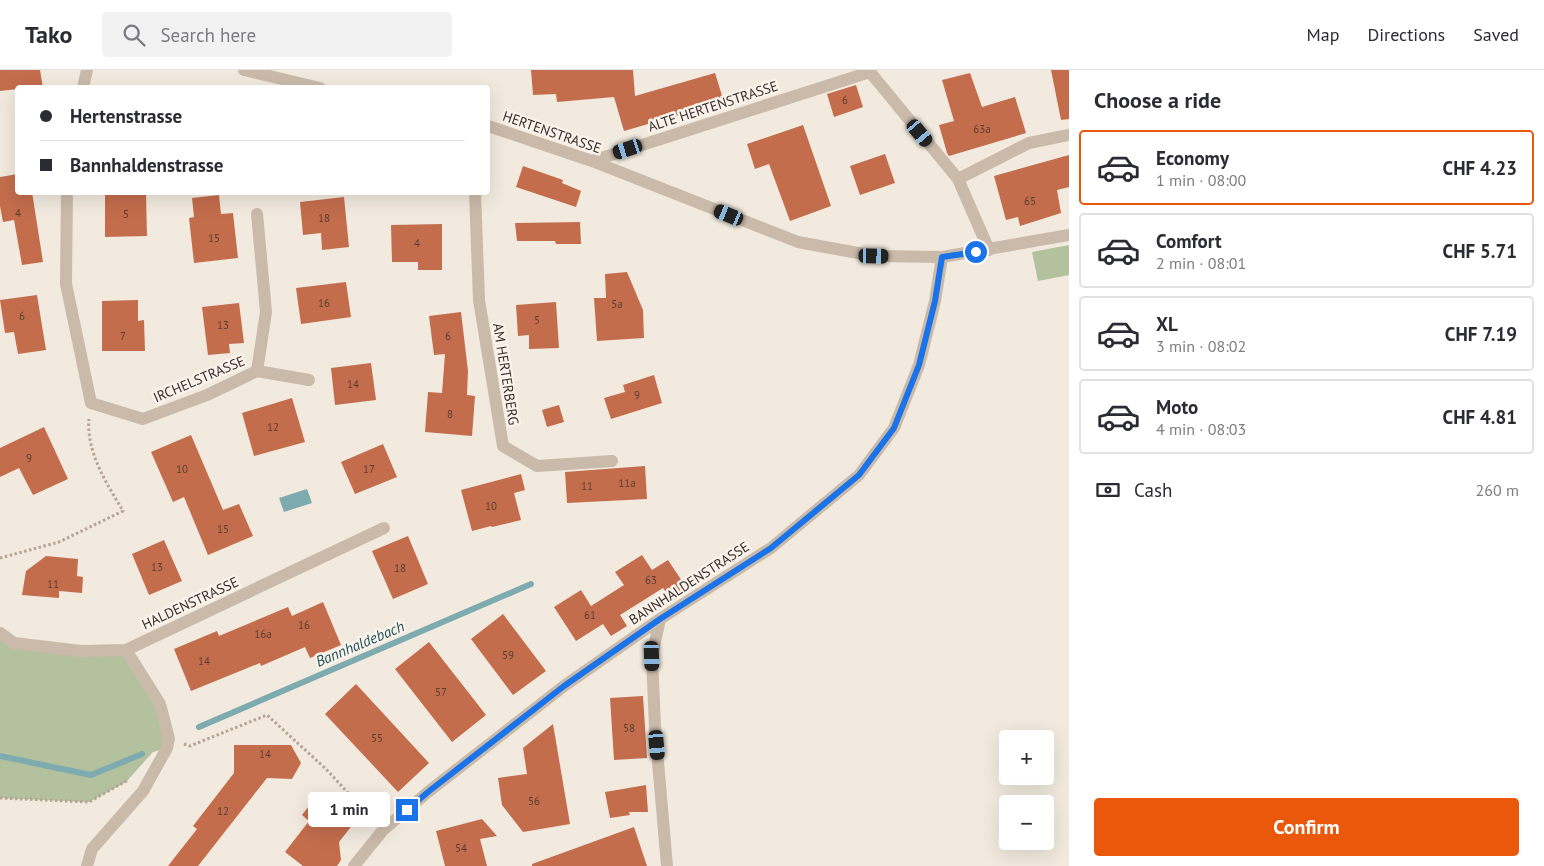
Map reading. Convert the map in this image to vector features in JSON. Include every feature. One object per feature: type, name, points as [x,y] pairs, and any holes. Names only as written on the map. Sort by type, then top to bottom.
[{"type":"street","points":[[84,85],[87,70]]},
{"type":"street","points":[[244,70],[307,85]]},
{"type":"street","points":[[870,71],[958,179],[989,250]]},
{"type":"street","name":"ALTE HERTENSTRASSE","points":[[592,161],[870,71]]},
{"type":"street","name":"HERTENSTRASSE","points":[[490,127],[592,161],[798,242],[874,256],[942,257],[1069,235]]},
{"type":"street","points":[[958,179],[1030,143],[1069,135]]},
{"type":"street","points":[[67,195],[66,284],[91,403]]},
{"type":"street","name":"AM HERTERBERG","points":[[475,195],[479,300],[503,446],[537,466],[612,461]]},
{"type":"street","name":"IRCHELSTRASSE","points":[[91,403],[143,419],[207,395],[257,371],[266,312],[257,214]]},
{"type":"street","name":"BANNHALDENSTRASSE","points":[[354,866],[383,830],[428,792],[564,686],[660,619],[771,548],[859,475],[894,428],[919,365],[935,301],[942,257]]},
{"type":"street","points":[[257,371],[309,380]]},
{"type":"street","name":"HALDENSTRASSE","points":[[0,633],[14,643],[81,651],[126,650],[384,528]]},
{"type":"street","points":[[660,619],[652,656],[655,727],[667,866]]},
{"type":"street","points":[[87,866],[92,849],[143,791],[167,748],[169,739],[160,704],[126,650]]},
{"type":"path","points":[[0,558],[59,542],[123,511],[108,486],[96,459],[88,430],[91,403]]},
{"type":"path","points":[[169,739],[190,746],[267,715],[326,769],[364,809]]},
{"type":"path","points":[[0,798],[89,802],[126,782],[131,776]]},
{"type":"green space","points":[[1069,245],[1069,275],[1038,281],[1032,252]]},
{"type":"green space","points":[[0,633],[14,643],[126,650],[160,704],[167,748],[153,752],[126,782],[89,802],[0,798]]},
{"type":"water","points":[[307,489],[312,503],[284,512],[279,498]]},
{"type":"building","points":[[0,70],[40,70],[42,85],[15,85],[15,89],[0,91]]},
{"type":"building","points":[[531,70],[633,70],[635,96],[715,73],[724,102],[624,131],[614,97],[557,102],[556,94],[533,95]]},
{"type":"building","points":[[1051,70],[1069,70],[1069,119],[1061,120]]},
{"type":"building","points":[[970,73],[982,107],[1015,97],[1026,133],[949,156],[939,125],[954,121],[942,80]]},
{"type":"building","points":[[856,85],[863,107],[834,117],[827,94]]},
{"type":"building","points":[[803,125],[831,206],[790,221],[769,164],[755,169],[747,144]]},
{"type":"building","points":[[885,154],[895,183],[860,195],[850,166]]},
{"type":"building","points":[[1069,155],[1069,187],[1057,190],[1061,213],[1020,226],[1018,217],[1006,220],[994,176]]},
{"type":"building","points":[[523,166],[563,180],[562,183],[581,191],[576,207],[516,187]]},
{"type":"building","points":[[15,174],[15,195],[32,195],[43,262],[22,265],[14,220],[3,222],[0,206],[0,177]]},
{"type":"building","points":[[105,195],[146,195],[147,236],[105,237]]},
{"type":"building","points":[[219,195],[221,214],[233,213],[238,258],[194,263],[189,218],[194,217],[192,198]]},
{"type":"building","points":[[344,197],[349,247],[322,250],[321,233],[303,235],[300,202]]},
{"type":"building","points":[[580,222],[581,244],[556,244],[555,241],[517,241],[515,223]]},
{"type":"building","points":[[442,224],[442,270],[418,270],[418,262],[392,262],[391,225]]},
{"type":"building","points":[[627,272],[643,310],[644,338],[597,341],[594,298],[606,298],[605,274]]},
{"type":"building","points":[[346,282],[351,317],[301,324],[296,288]]},
{"type":"building","points":[[37,295],[46,350],[18,354],[14,332],[5,333],[0,300]]},
{"type":"building","points":[[138,300],[138,321],[144,320],[145,351],[102,351],[102,301]]},
{"type":"building","points":[[556,302],[559,348],[529,349],[529,335],[518,336],[516,305]]},
{"type":"building","points":[[239,303],[244,343],[229,344],[230,353],[208,355],[202,307]]},
{"type":"building","points":[[461,312],[468,371],[467,395],[475,396],[472,436],[425,432],[428,392],[442,393],[445,354],[434,355],[429,316]]},
{"type":"building","points":[[371,363],[376,400],[335,405],[331,368]]},
{"type":"building","points":[[654,375],[662,403],[611,419],[604,398],[625,392],[623,385]]},
{"type":"building","points":[[292,398],[305,442],[254,456],[242,413]]},
{"type":"building","points":[[559,405],[564,422],[547,427],[542,410]]},
{"type":"building","points":[[44,427],[68,479],[33,495],[19,468],[0,477],[0,448]]},
{"type":"building","points":[[191,435],[223,510],[239,504],[253,536],[208,555],[184,497],[173,502],[151,452]]},
{"type":"building","points":[[383,444],[397,477],[355,494],[341,462]]},
{"type":"building","points":[[645,466],[647,499],[567,503],[565,472]]},
{"type":"building","points":[[521,474],[525,490],[514,493],[521,520],[472,531],[461,490]]},
{"type":"building","points":[[408,536],[428,584],[393,599],[372,551]]},
{"type":"building","points":[[164,540],[182,581],[149,595],[132,554]]},
{"type":"building","points":[[642,555],[652,570],[668,560],[688,590],[672,601],[663,588],[620,615],[627,626],[611,636],[603,624],[576,641],[554,607],[581,590],[591,606],[624,585],[615,572]]},
{"type":"building","points":[[46,556],[78,559],[77,576],[83,577],[82,593],[59,591],[59,598],[22,595],[26,571]]},
{"type":"building","points":[[323,602],[341,645],[310,658],[305,647],[261,666],[260,663],[191,691],[174,649],[217,631],[219,636],[288,607],[292,616]]},
{"type":"building","points":[[503,614],[546,671],[513,695],[471,639]]},
{"type":"building","points":[[429,642],[486,715],[452,742],[395,669]]},
{"type":"building","points":[[356,684],[429,763],[398,792],[325,714]]},
{"type":"building","points":[[643,696],[647,758],[614,760],[610,698]]},
{"type":"building","points":[[553,724],[570,824],[523,832],[502,805],[498,778],[527,774],[523,748]]},
{"type":"building","points":[[234,745],[291,745],[301,763],[292,779],[267,778],[198,866],[168,866],[197,829],[193,826],[234,773]]},
{"type":"building","points":[[646,785],[648,812],[629,812],[630,815],[610,818],[605,792]]},
{"type":"building","points":[[318,794],[354,823],[339,842],[341,860],[337,866],[303,866],[285,852],[309,821],[302,815]]},
{"type":"building","points":[[482,819],[497,836],[480,839],[487,866],[445,866],[436,831]]},
{"type":"building","points":[[634,827],[647,866],[532,866],[532,864]]},
{"type":"waterway","name":"Bannhaldebach","points":[[199,727],[531,584]]},
{"type":"waterway","name":"Bannhaldebach","points":[[0,756],[91,775],[142,754]]},
{"type":"route","points":[[407,810],[564,686],[660,619],[771,548],[859,475],[894,428],[919,365],[935,301],[942,257],[976,252]]}]
